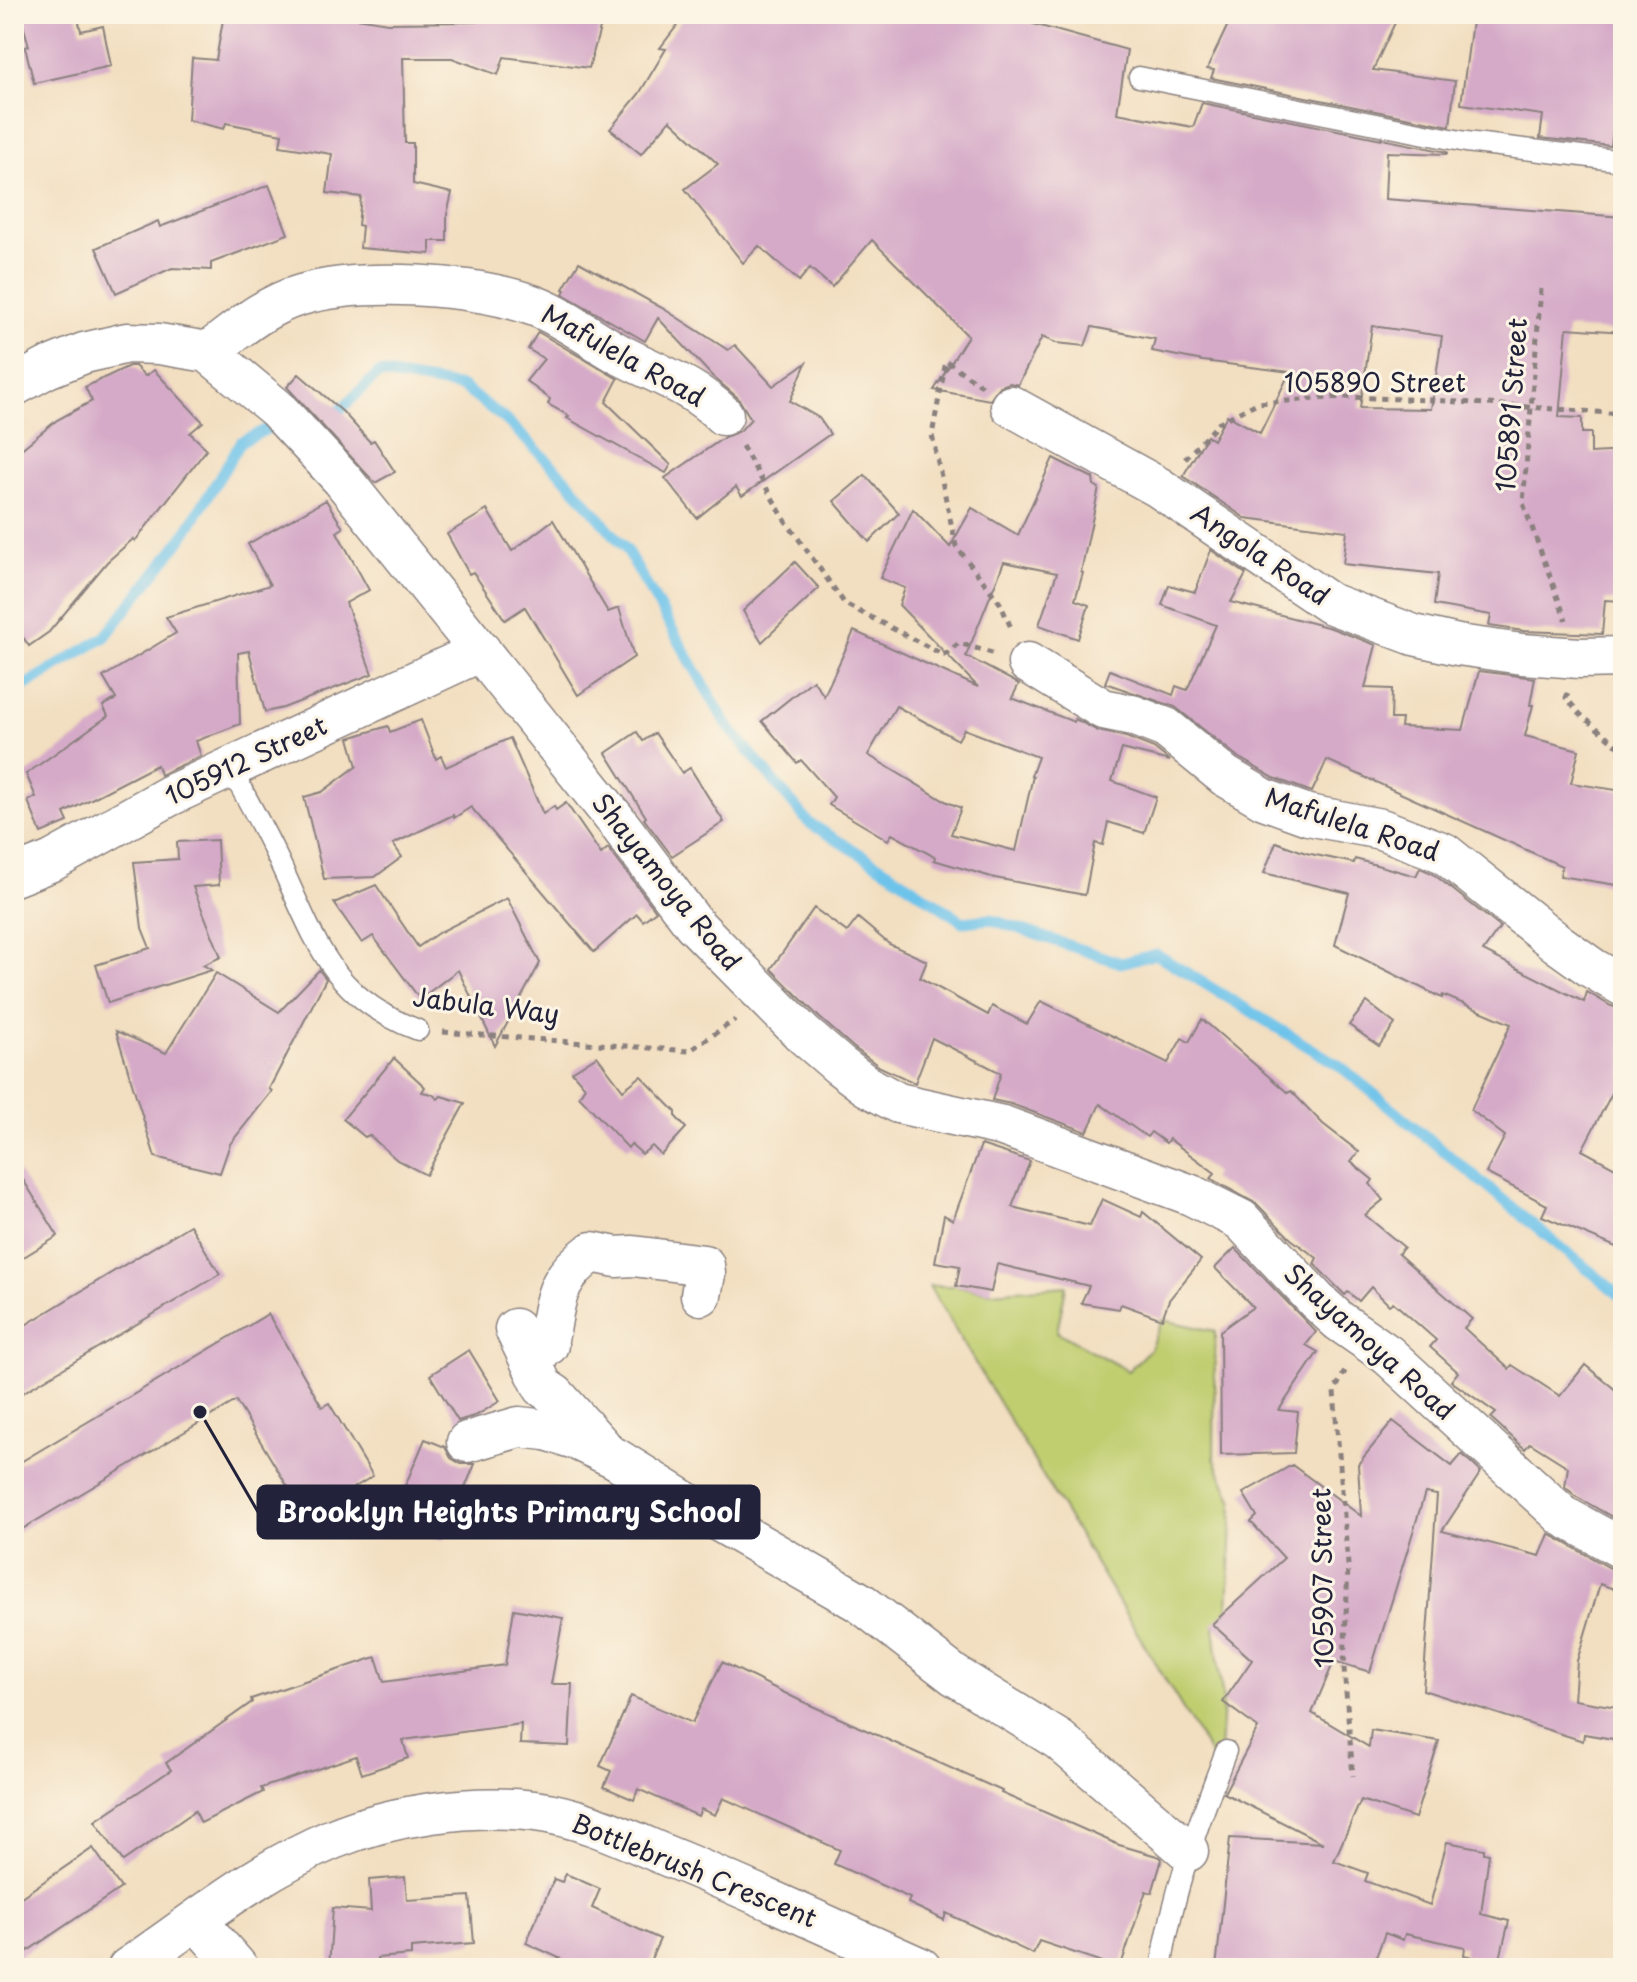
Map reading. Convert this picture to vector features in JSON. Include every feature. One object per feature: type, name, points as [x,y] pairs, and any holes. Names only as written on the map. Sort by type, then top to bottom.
[{"type":"street","name":"Mafulela Road","points":[[208,352],[259,314],[299,295],[337,288],[451,287],[537,307],[622,356],[707,399],[723,415]]},
{"type":"street","points":[[14,386],[84,353],[127,343],[159,344],[208,352]]},
{"type":"street","name":"Shayamoya Road","points":[[208,352],[276,408],[309,441],[390,536],[694,924],[804,1035],[839,1065],[867,1086],[898,1103],[1003,1126],[1191,1195],[1241,1220],[1317,1301],[1388,1355],[1563,1516],[1623,1549]]},
{"type":"street","name":"Angola Road","points":[[1011,406],[1158,487],[1329,603],[1414,635],[1522,654],[1623,657]]},
{"type":"street","name":"105912 Street","points":[[14,876],[52,861],[169,796],[481,651]]},
{"type":"street","name":"Mafulela Road","points":[[1028,663],[1103,709],[1132,715],[1166,728],[1225,776],[1264,799],[1308,815],[1381,829],[1444,853],[1557,943],[1623,986]]},
{"type":"street","points":[[533,1365],[543,1347],[548,1345],[553,1303],[574,1266],[592,1252],[704,1265],[705,1274],[692,1288]]},
{"type":"street","points":[[515,1329],[543,1387],[555,1395],[584,1431],[613,1457]]},
{"type":"street","points":[[467,1442],[519,1427],[546,1430],[575,1439],[613,1457],[861,1603],[954,1675],[1059,1740],[1188,1851]]},
{"type":"street","name":"Bottlebrush Crescent","points":[[128,1968],[259,1877],[333,1839],[398,1818],[474,1810],[534,1811],[593,1825],[921,1968]]},
{"type":"street","points":[[197,1921],[238,1968]]},
{"type":"lane","points":[[1139,77],[1466,142],[1623,161]]},
{"type":"lane","name":"Jabula Way","points":[[230,768],[263,828],[310,931],[332,969],[358,997],[390,1019],[418,1030]]},
{"type":"lane","points":[[1161,1968],[1169,1916],[1188,1851],[1226,1751]]},
{"type":"path","name":"105891 Street","points":[[1541,289],[1523,503],[1580,658]]},
{"type":"path","points":[[1011,406],[946,361],[932,435],[956,546],[1000,603],[1028,663]]},
{"type":"path","name":"105890 Street","points":[[1158,487],[1220,422],[1257,403],[1345,397],[1623,414]]},
{"type":"path","name":"Mafulela Road","points":[[723,415],[785,520],[845,604],[944,655],[959,643],[1028,663]]},
{"type":"path","points":[[1580,658],[1566,698],[1623,750]]},
{"type":"path","name":"Jabula Way","points":[[418,1030],[689,1051],[767,999]]},
{"type":"path","name":"105907 Street","points":[[1353,1776],[1344,1668],[1348,1565],[1334,1392],[1363,1338]]},
{"type":"green space","points":[[929,1286],[956,1286],[991,1292],[1066,1286],[1057,1332],[1128,1371],[1150,1349],[1162,1320],[1215,1331],[1214,1458],[1233,1502],[1228,1608],[1214,1626],[1223,1702],[1219,1769]]},
{"type":"building","points":[[20,14],[77,14],[81,31],[103,26],[111,66],[34,83],[25,47],[29,46]]},
{"type":"building","points":[[224,14],[333,14],[388,23],[476,22],[475,14],[604,14],[589,68],[504,57],[498,75],[452,58],[403,58],[405,143],[413,143],[413,184],[452,193],[447,214],[447,241],[430,241],[430,254],[360,248],[362,226],[358,225],[361,197],[327,193],[332,154],[280,146],[282,134],[226,123],[224,129],[188,120],[192,58],[216,60]]},
{"type":"building","points":[[686,14],[1027,14],[1026,22],[1127,50],[1117,113],[1193,127],[1202,103],[1447,152],[1387,152],[1385,199],[1623,217],[1623,332],[1567,328],[1559,417],[1582,418],[1582,433],[1591,433],[1591,453],[1623,451],[1623,601],[1605,600],[1602,634],[1524,631],[1489,626],[1491,615],[1434,605],[1438,574],[1343,564],[1347,531],[1245,518],[1183,476],[1207,436],[1213,440],[1227,415],[1260,433],[1290,372],[1152,351],[1155,339],[1092,327],[1085,346],[1056,343],[1042,337],[1018,385],[1010,383],[1000,386],[990,400],[934,390],[968,336],[872,240],[832,287],[810,268],[799,281],[759,246],[743,263],[685,189],[718,164],[670,120],[641,154],[610,129],[639,94],[666,49],[660,48]],"holes":[[[1372,326],[1442,336],[1431,409],[1360,408]]]},
{"type":"building","points":[[1233,14],[1399,14],[1373,70],[1455,81],[1450,126],[1211,78],[1214,70],[1207,69]]},
{"type":"building","points":[[1473,14],[1623,14],[1623,89],[1618,89],[1611,146],[1540,138],[1543,115],[1461,104]]},
{"type":"building","points":[[269,185],[288,234],[211,263],[211,270],[172,268],[116,293],[96,248],[158,221],[160,227]]},
{"type":"building","points":[[579,262],[664,309],[728,350],[735,345],[773,386],[806,363],[790,401],[819,418],[830,434],[742,496],[736,487],[697,518],[665,478],[725,437],[740,431],[751,419],[738,398],[712,376],[658,318],[645,341],[563,294]]},
{"type":"building","points":[[538,332],[618,379],[606,402],[671,465],[666,473],[567,418],[569,416],[548,404],[550,399],[526,381],[544,359],[528,349]]},
{"type":"building","points":[[135,366],[145,376],[154,370],[203,422],[190,433],[207,449],[135,541],[133,539],[107,562],[49,632],[29,646],[14,624],[14,455],[57,420],[92,401],[85,387]]},
{"type":"building","points":[[299,374],[343,412],[370,442],[374,440],[395,472],[375,483],[287,387]]},
{"type":"building","points":[[1053,458],[1093,478],[1094,485],[1099,488],[1075,600],[1089,605],[1078,639],[1039,625],[1057,573],[1004,562],[966,656],[1019,684],[1012,698],[1074,722],[1075,719],[1098,731],[1154,748],[1170,761],[1122,749],[1112,781],[1156,797],[1144,833],[1108,822],[1103,845],[1095,843],[1085,895],[995,878],[934,860],[935,857],[892,834],[888,840],[829,805],[834,797],[801,760],[797,763],[762,721],[813,680],[824,696],[854,631],[978,687],[899,605],[905,588],[880,578],[913,509],[950,547],[972,508],[1018,535]],"holes":[[[896,706],[958,740],[964,729],[1038,757],[1031,776],[1016,851],[951,834],[961,808],[868,755]]]},
{"type":"building","points":[[865,475],[899,513],[869,542],[834,501]]},
{"type":"building","points":[[326,500],[343,528],[337,532],[369,590],[346,603],[372,674],[265,712],[249,651],[238,653],[240,724],[196,741],[201,756],[160,775],[157,765],[64,813],[68,822],[41,833],[28,801],[36,797],[26,774],[108,716],[103,706],[116,699],[103,677],[176,633],[166,617],[270,585],[248,544]]},
{"type":"building","points":[[487,510],[512,551],[553,520],[608,612],[619,608],[634,657],[578,695],[525,607],[505,620],[473,572],[469,574],[447,534]]},
{"type":"building","points":[[1211,550],[1246,574],[1231,602],[1331,628],[1376,645],[1365,688],[1392,689],[1391,719],[1402,719],[1401,727],[1463,730],[1479,671],[1535,678],[1530,705],[1533,705],[1525,736],[1579,750],[1571,783],[1623,791],[1623,886],[1560,876],[1562,866],[1327,760],[1312,792],[1274,778],[1238,757],[1175,707],[1105,683],[1110,670],[1173,695],[1176,686],[1187,690],[1216,625],[1162,605],[1169,585],[1195,592]]},
{"type":"building","points":[[795,562],[819,588],[762,642],[743,611]]},
{"type":"building","points":[[421,720],[436,759],[441,756],[446,767],[510,738],[543,814],[554,806],[556,810],[566,803],[601,854],[608,848],[656,911],[643,921],[637,914],[594,952],[471,807],[454,818],[453,815],[393,844],[402,857],[375,877],[324,879],[304,797],[322,792],[357,766],[349,738],[388,726],[390,732]]},
{"type":"building","points":[[637,732],[643,741],[655,733],[682,773],[690,768],[724,822],[672,856],[644,819],[646,817],[606,753]]},
{"type":"building","points":[[217,840],[219,885],[193,887],[221,957],[203,965],[212,970],[108,1003],[96,965],[150,948],[142,928],[134,862],[178,859],[177,842]]},
{"type":"building","points":[[1276,842],[1306,853],[1354,863],[1355,859],[1416,876],[1420,868],[1432,873],[1500,927],[1483,951],[1584,1002],[1587,992],[1611,1006],[1623,1009],[1623,1099],[1612,1093],[1582,1150],[1623,1172],[1623,1250],[1542,1216],[1547,1205],[1486,1173],[1505,1136],[1471,1110],[1511,1024],[1443,995],[1442,998],[1335,945],[1349,893],[1264,873]]},
{"type":"building","points":[[376,885],[418,947],[438,933],[507,898],[540,963],[495,1046],[458,970],[420,999],[373,936],[362,943],[334,903]]},
{"type":"building","points":[[814,908],[847,932],[858,918],[889,944],[927,961],[920,978],[988,1015],[992,1006],[1027,1024],[1041,1001],[1168,1063],[1182,1038],[1189,1042],[1202,1019],[1288,1093],[1291,1091],[1323,1124],[1359,1152],[1351,1162],[1373,1180],[1370,1184],[1383,1200],[1365,1215],[1404,1247],[1398,1254],[1472,1319],[1464,1328],[1509,1369],[1512,1365],[1560,1396],[1585,1365],[1623,1396],[1623,1523],[1577,1497],[1565,1487],[1568,1467],[1530,1443],[1525,1449],[1491,1418],[1496,1413],[1451,1381],[1458,1372],[1430,1347],[1436,1340],[1393,1302],[1389,1305],[1371,1287],[1359,1301],[1348,1292],[1345,1295],[1314,1264],[1317,1258],[1291,1239],[1257,1204],[1211,1179],[1215,1173],[1169,1139],[1166,1143],[1151,1132],[1147,1137],[1100,1104],[1087,1132],[992,1100],[1001,1073],[932,1038],[915,1083],[880,1067],[853,1047],[771,969]]},
{"type":"building","points":[[319,970],[326,979],[269,1089],[272,1091],[230,1144],[220,1173],[155,1157],[116,1031],[166,1053],[216,973],[279,1012]]},
{"type":"building","points":[[1367,1002],[1395,1024],[1379,1046],[1349,1025]]},
{"type":"building","points":[[597,1056],[623,1090],[641,1076],[676,1112],[676,1117],[686,1128],[661,1155],[652,1146],[642,1154],[631,1144],[628,1148],[579,1096],[585,1087],[572,1072]]},
{"type":"building","points":[[394,1058],[425,1087],[422,1092],[438,1099],[441,1096],[465,1103],[426,1175],[397,1160],[369,1135],[365,1137],[343,1119]]},
{"type":"building","points":[[981,1145],[1030,1161],[1012,1207],[1090,1226],[1102,1199],[1141,1217],[1143,1212],[1201,1260],[1169,1300],[1162,1319],[1121,1304],[1119,1309],[1081,1303],[1089,1286],[997,1264],[991,1292],[956,1286],[960,1266],[935,1262],[944,1215],[953,1220]]},
{"type":"building","points":[[14,1165],[58,1236],[14,1263]]},
{"type":"building","points":[[190,1225],[220,1274],[14,1398],[14,1332]]},
{"type":"building","points":[[1235,1248],[1316,1332],[1306,1345],[1318,1352],[1279,1410],[1298,1412],[1294,1453],[1221,1455],[1220,1331],[1253,1307],[1215,1268]]},
{"type":"building","points":[[268,1314],[322,1407],[329,1403],[373,1476],[306,1517],[236,1401],[14,1534],[14,1466]]},
{"type":"building","points":[[469,1350],[500,1401],[477,1415],[458,1421],[430,1375]]},
{"type":"building","points":[[1393,1421],[1452,1466],[1462,1454],[1481,1472],[1442,1531],[1540,1556],[1549,1534],[1623,1572],[1617,1590],[1600,1584],[1577,1661],[1574,1700],[1623,1708],[1619,1740],[1584,1734],[1583,1741],[1423,1690],[1437,1495],[1425,1493],[1370,1672],[1334,1661],[1312,1713],[1369,1747],[1371,1730],[1439,1741],[1415,1818],[1361,1800],[1334,1861],[1368,1873],[1365,1881],[1430,1905],[1447,1842],[1484,1849],[1484,1853],[1489,1854],[1481,1914],[1509,1921],[1499,1963],[1464,1955],[1465,1947],[1405,1934],[1403,1940],[1385,1933],[1372,1968],[1216,1968],[1230,1838],[1323,1843],[1224,1793],[1258,1728],[1223,1702],[1252,1660],[1212,1624],[1284,1558],[1251,1522],[1257,1516],[1243,1493],[1292,1465],[1361,1516],[1358,1464]]},
{"type":"building","points":[[425,1439],[445,1447],[451,1458],[461,1464],[475,1464],[443,1540],[391,1519]]},
{"type":"building","points":[[514,1609],[563,1618],[551,1684],[572,1684],[569,1746],[520,1744],[521,1724],[403,1740],[408,1758],[362,1774],[356,1756],[261,1788],[263,1792],[201,1823],[195,1811],[123,1861],[95,1821],[171,1770],[166,1763],[252,1702],[251,1699],[376,1657],[384,1682],[505,1665]]},
{"type":"building","points":[[722,1662],[1001,1793],[1119,1845],[1160,1857],[1152,1893],[1146,1891],[1120,1968],[1039,1941],[1033,1954],[946,1913],[944,1920],[908,1903],[910,1898],[834,1864],[840,1850],[723,1798],[715,1815],[701,1809],[698,1816],[638,1789],[634,1800],[604,1787],[611,1771],[600,1766],[631,1696],[692,1723]]},
{"type":"building","points":[[93,1848],[121,1888],[14,1960],[14,1902]]},
{"type":"building","points":[[566,1874],[600,1889],[592,1908],[660,1939],[647,1968],[581,1968],[526,1943],[554,1879],[562,1882]]},
{"type":"building","points":[[405,1877],[407,1900],[470,1896],[474,1943],[411,1948],[411,1955],[377,1958],[377,1968],[329,1968],[333,1908],[371,1911],[369,1880]]},
{"type":"waterway","points":[[319,430],[379,373],[462,387],[506,420],[568,481],[626,549],[727,725],[809,823],[890,872],[963,922],[990,919],[1121,963],[1156,954],[1340,1066],[1623,1298]]},
{"type":"waterway","points":[[14,692],[105,637],[183,537],[241,442],[267,429]]},
{"type":"place","name":"Brooklyn Heights Primary School","points":[[200,1412]]}]
